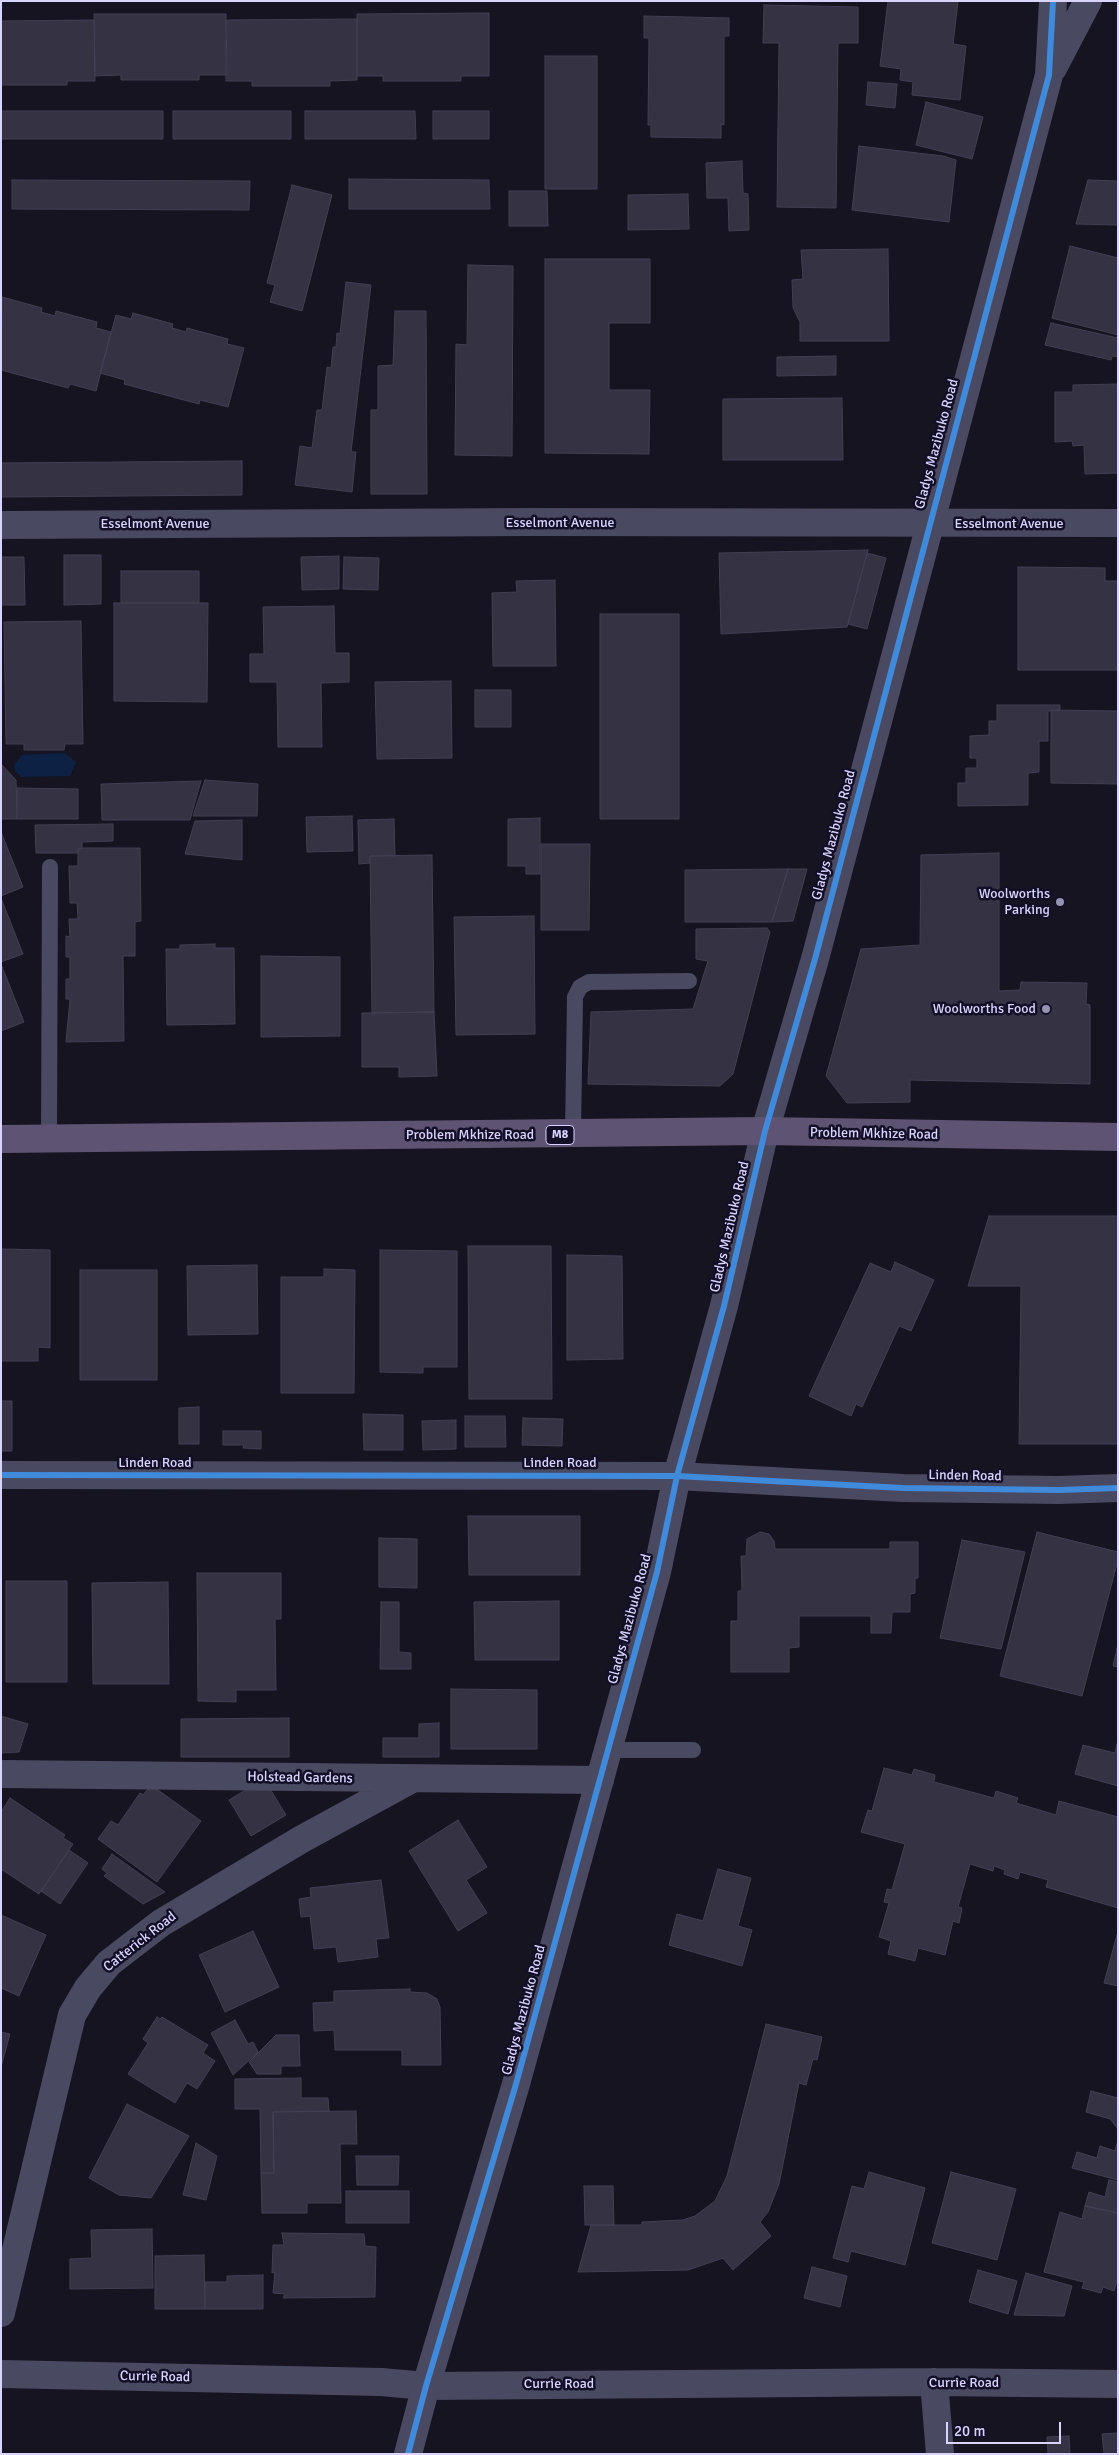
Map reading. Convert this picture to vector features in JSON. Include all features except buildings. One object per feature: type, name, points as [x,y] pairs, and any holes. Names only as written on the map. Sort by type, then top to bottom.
[{"type":"main road","name":"Problem Mkhize Road","points":[[1,1139],[765,1131],[1118,1137]]},
{"type":"street","name":"Gladys Mazibuko Road","points":[[408,2454],[426,2386],[516,2084],[657,1572],[677,1476],[724,1306],[765,1131],[815,959],[928,524],[1049,75],[1053,1]]},
{"type":"street","name":"Gladys Mazibuko Road","points":[[1049,75],[1088,1]]},
{"type":"street","name":"Esselmont Avenue","points":[[1,525],[519,522],[1118,523]]},
{"type":"street","name":"Linden Road","points":[[1,1475],[677,1476],[903,1488],[1059,1490],[1118,1488]]},
{"type":"street","name":"Holstead Gardens","points":[[1,1774],[600,1780]]},
{"type":"street","name":"Catterick Road","points":[[1,2313],[72,2015],[88,1988],[109,1963],[161,1923],[302,1839],[412,1779]]},
{"type":"street","name":"Currie Road","points":[[1,2374],[380,2382],[426,2386],[934,2382],[1118,2384]]},
{"type":"street","points":[[934,2382],[940,2454]]},
{"type":"lane","points":[[49,1138],[50,867]]},
{"type":"lane","points":[[573,1134],[575,997],[580,987],[589,982],[689,982]]},
{"type":"lane","points":[[607,1750],[693,1750]]},
{"type":"water","points":[[65,753],[76,762],[70,776],[21,777],[15,770],[14,766],[22,755]]},
{"type":"cycle path","points":[[408,2454],[426,2386],[516,2084],[657,1572],[677,1476],[724,1306],[765,1131],[815,959],[1049,75],[1053,1]]},
{"type":"cycle path","points":[[1,1475],[677,1476],[903,1488],[1059,1490],[1118,1488]]},
{"type":"place","name":"Woolworths Parking","points":[[1060,902]]},
{"type":"place","name":"Woolworths Food","points":[[1046,1009]]}]
